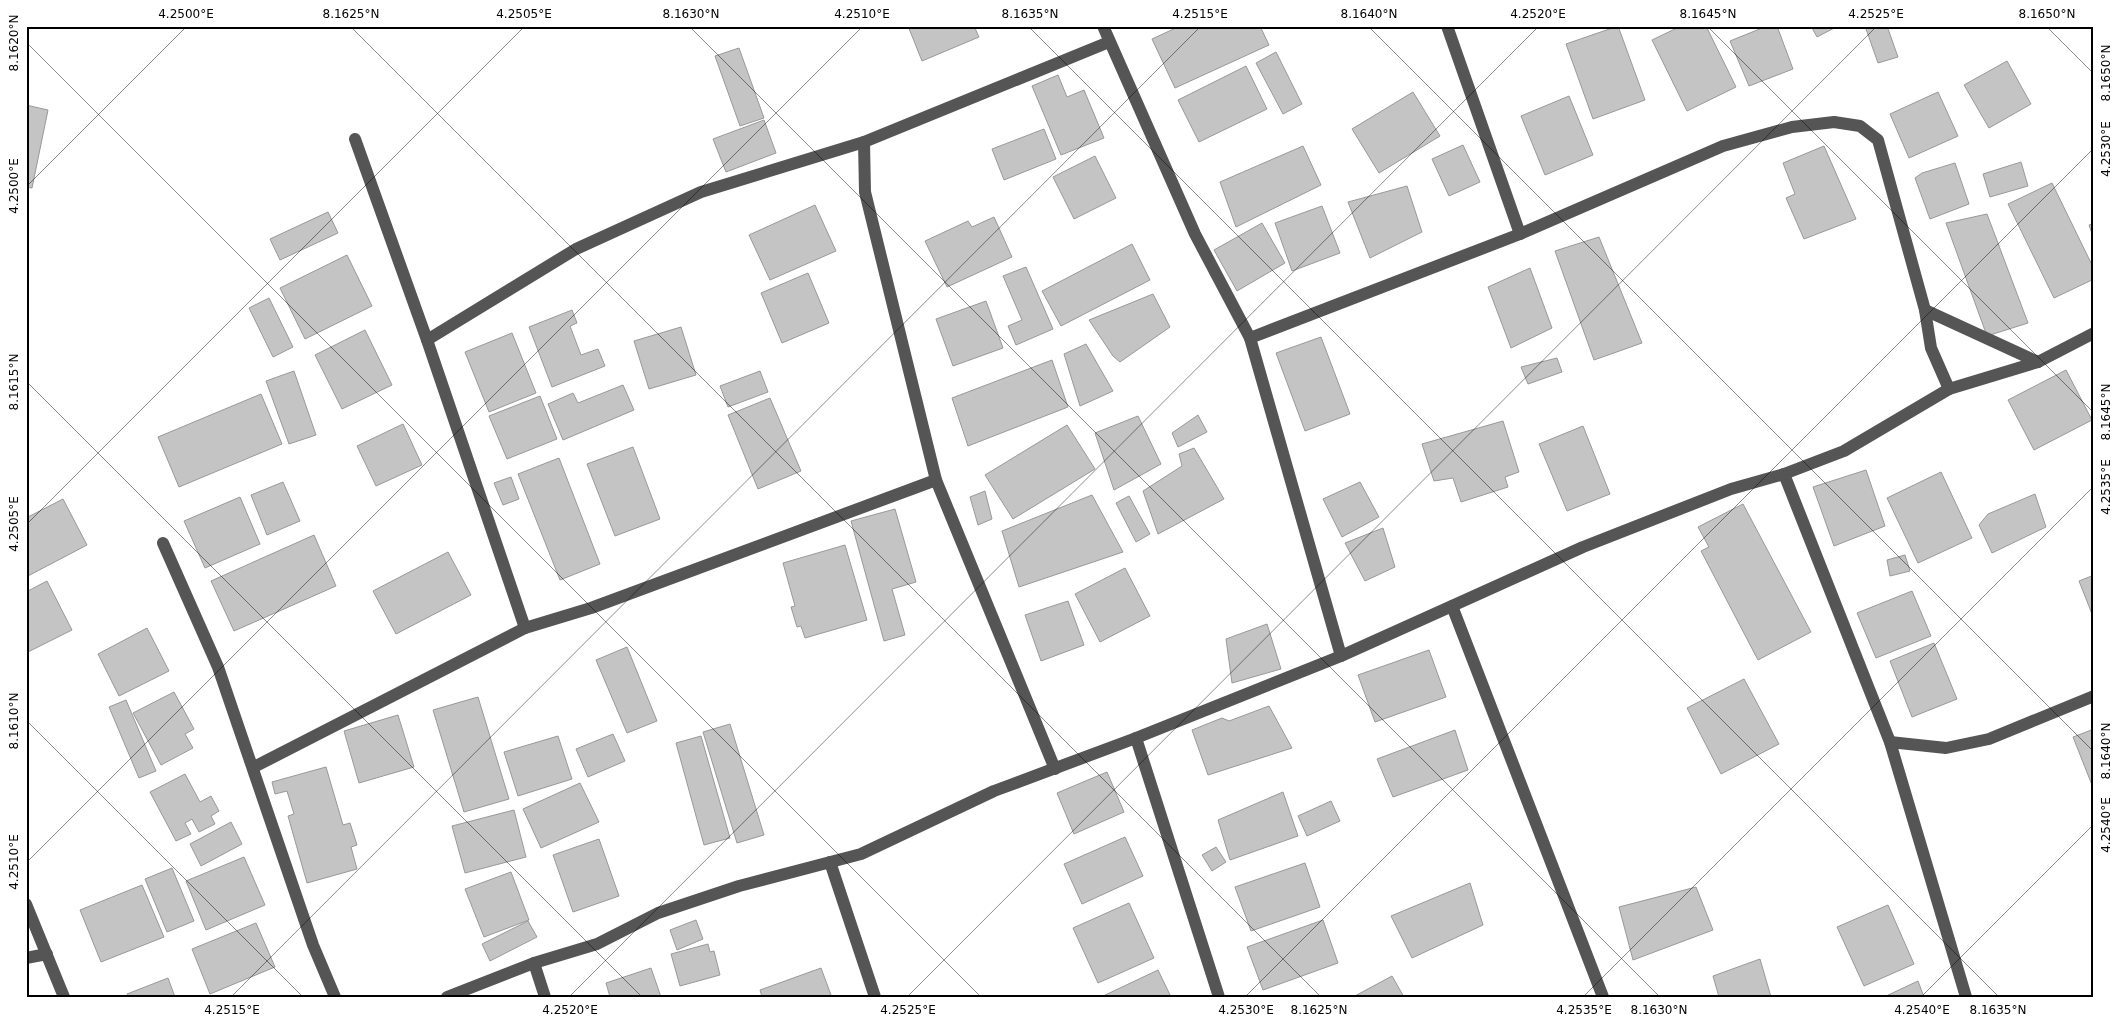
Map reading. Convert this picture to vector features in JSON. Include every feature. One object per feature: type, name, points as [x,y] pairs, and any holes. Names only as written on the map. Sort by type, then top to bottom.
[{"type":"street","points":[[1103,26],[1195,234],[1250,338],[1342,656]]},
{"type":"street","points":[[1447,26],[1520,234]]},
{"type":"street","points":[[427,340],[576,249],[701,192],[864,142],[1109,42]]},
{"type":"street","points":[[1250,338],[1520,234],[1723,146],[1792,127],[1834,122],[1860,126],[1878,140],[1925,310],[1932,348],[1949,389]]},
{"type":"street","points":[[355,139],[427,340],[525,628]]},
{"type":"street","points":[[864,142],[865,192],[936,480],[1056,769]]},
{"type":"street","points":[[1925,310],[2038,362]]},
{"type":"street","points":[[447,997],[534,963],[597,944],[658,912],[739,886],[806,870],[861,854],[994,791],[1136,738],[1342,656],[1583,547],[1731,489],[1784,474],[1844,451],[1949,389],[2038,362],[2094,333]]},
{"type":"street","points":[[1784,474],[1890,742],[1966,997]]},
{"type":"street","points":[[254,767],[525,628],[591,608],[936,480]]},
{"type":"street","points":[[163,543],[218,666],[254,767],[313,945],[335,997]]},
{"type":"street","points":[[1452,606],[1603,997]]},
{"type":"street","points":[[1890,742],[1946,748],[1989,740],[2094,696]]},
{"type":"street","points":[[1136,738],[1219,997]]},
{"type":"street","points":[[830,862],[875,997]]},
{"type":"street","points":[[26,904],[64,997]]},
{"type":"street","points":[[26,958],[46,954]]},
{"type":"street","points":[[534,963],[545,997]]},
{"type":"building","points":[[908,26],[974,26],[979,37],[922,61]]},
{"type":"building","points":[[1180,26],[1260,26],[1269,45],[1175,88],[1152,39]]},
{"type":"building","points":[[1618,26],[1645,100],[1593,119],[1566,44]]},
{"type":"building","points":[[1681,26],[1706,26],[1736,87],[1687,111],[1652,40]]},
{"type":"building","points":[[1767,26],[1777,26],[1793,69],[1749,86],[1730,41]]},
{"type":"building","points":[[1811,26],[1838,26],[1817,37]]},
{"type":"building","points":[[1865,26],[1887,26],[1898,57],[1878,63]]},
{"type":"building","points":[[739,48],[764,118],[740,126],[715,56]]},
{"type":"building","points":[[1276,52],[1302,104],[1283,114],[1256,63]]},
{"type":"building","points":[[2007,61],[2031,104],[1989,128],[1964,85]]},
{"type":"building","points":[[1246,66],[1267,109],[1199,142],[1178,100]]},
{"type":"building","points":[[1058,75],[1067,97],[1084,90],[1104,138],[1061,155],[1032,86]]},
{"type":"building","points":[[1413,92],[1440,136],[1379,173],[1352,129]]},
{"type":"building","points":[[1938,92],[1958,136],[1909,158],[1890,114]]},
{"type":"building","points":[[1569,96],[1593,155],[1545,175],[1521,116]]},
{"type":"building","points":[[26,105],[48,110],[32,188],[26,187]]},
{"type":"building","points":[[764,120],[776,153],[726,172],[713,139]]},
{"type":"building","points":[[1044,129],[1056,159],[1004,180],[992,149]]},
{"type":"building","points":[[1463,145],[1480,182],[1449,196],[1432,159]]},
{"type":"building","points":[[1303,146],[1321,185],[1236,227],[1220,182]]},
{"type":"building","points":[[1824,146],[1856,219],[1804,239],[1786,198],[1795,194],[1783,163]]},
{"type":"building","points":[[1095,156],[1116,198],[1074,219],[1053,177]]},
{"type":"building","points":[[2021,162],[2028,186],[1990,197],[1983,174]]},
{"type":"building","points":[[1955,163],[1969,204],[1930,219],[1915,178],[1922,173]]},
{"type":"building","points":[[2052,183],[2094,269],[2094,279],[2054,298],[2008,204]]},
{"type":"building","points":[[1407,186],[1422,232],[1370,258],[1348,202]]},
{"type":"building","points":[[815,205],[836,251],[770,280],[749,235]]},
{"type":"building","points":[[1322,206],[1340,253],[1292,271],[1275,223]]},
{"type":"building","points":[[328,212],[338,233],[280,260],[270,239]]},
{"type":"building","points":[[1987,214],[2028,323],[1987,336],[1946,223]]},
{"type":"building","points":[[994,217],[1012,257],[947,287],[925,241],[968,221],[972,227]]},
{"type":"building","points":[[1262,223],[1285,263],[1237,291],[1214,250]]},
{"type":"building","points":[[2094,223],[2094,239],[2089,225]]},
{"type":"building","points":[[1599,237],[1642,343],[1594,360],[1555,251]]},
{"type":"building","points":[[1132,244],[1150,280],[1061,326],[1042,291]]},
{"type":"building","points":[[347,255],[372,306],[305,339],[280,288]]},
{"type":"building","points":[[1026,267],[1053,329],[1016,345],[1008,326],[1022,320],[1003,276]]},
{"type":"building","points":[[1530,268],[1552,328],[1511,348],[1488,287]]},
{"type":"building","points":[[808,273],[829,323],[782,343],[761,293]]},
{"type":"building","points":[[1153,294],[1170,327],[1120,362],[1113,356],[1089,320]]},
{"type":"building","points":[[269,298],[293,347],[273,357],[249,308]]},
{"type":"building","points":[[986,301],[1003,348],[953,366],[936,319]]},
{"type":"building","points":[[572,310],[577,323],[570,326],[581,355],[598,349],[605,366],[552,387],[529,327]]},
{"type":"building","points":[[681,327],[696,375],[649,389],[634,341]]},
{"type":"building","points":[[365,330],[392,385],[342,409],[315,355]]},
{"type":"building","points":[[512,333],[536,393],[489,412],[465,352]]},
{"type":"building","points":[[1321,337],[1350,414],[1305,431],[1276,353]]},
{"type":"building","points":[[1086,344],[1113,391],[1080,406],[1064,354]]},
{"type":"building","points":[[1557,358],[1562,372],[1528,384],[1521,367]]},
{"type":"building","points":[[1052,360],[1068,407],[968,446],[952,398]]},
{"type":"building","points":[[2066,370],[2092,420],[2034,450],[2008,400]]},
{"type":"building","points":[[294,371],[316,435],[289,444],[266,381]]},
{"type":"building","points":[[760,371],[768,392],[728,407],[720,386]]},
{"type":"building","points":[[623,385],[634,410],[563,440],[548,404],[573,393],[578,403]]},
{"type":"building","points":[[261,394],[282,444],[179,487],[158,437]]},
{"type":"building","points":[[540,396],[557,439],[507,459],[489,416]]},
{"type":"building","points":[[770,398],[801,471],[758,489],[728,415]]},
{"type":"building","points":[[1198,415],[1207,432],[1178,447],[1172,433]]},
{"type":"building","points":[[1138,416],[1161,464],[1114,490],[1095,433]]},
{"type":"building","points":[[1503,421],[1519,472],[1505,477],[1508,487],[1461,502],[1453,478],[1434,481],[1422,444]]},
{"type":"building","points":[[403,424],[422,465],[376,486],[357,446]]},
{"type":"building","points":[[1067,425],[1095,469],[1013,519],[985,475]]},
{"type":"building","points":[[1583,426],[1610,494],[1567,511],[1539,444]]},
{"type":"building","points":[[633,447],[660,519],[615,536],[587,464]]},
{"type":"building","points":[[1194,448],[1224,499],[1158,534],[1143,491],[1182,466],[1179,454]]},
{"type":"building","points":[[559,458],[600,564],[560,580],[518,474]]},
{"type":"building","points":[[1866,470],[1885,526],[1834,546],[1813,487]]},
{"type":"building","points":[[1941,472],[1972,538],[1918,563],[1887,498]]},
{"type":"building","points":[[511,477],[519,499],[503,505],[494,483]]},
{"type":"building","points":[[283,482],[300,521],[267,535],[251,495]]},
{"type":"building","points":[[1360,482],[1379,517],[1342,537],[1323,499]]},
{"type":"building","points":[[985,491],[992,519],[978,525],[970,497]]},
{"type":"building","points":[[2035,494],[2046,527],[1992,553],[1979,525],[1988,514]]},
{"type":"building","points":[[1092,495],[1123,552],[1019,587],[1002,531]]},
{"type":"building","points":[[1129,496],[1150,534],[1136,542],[1116,503]]},
{"type":"building","points":[[240,497],[260,544],[205,568],[184,521]]},
{"type":"building","points":[[63,499],[87,545],[26,577],[26,518]]},
{"type":"building","points":[[1743,504],[1811,632],[1758,660],[1701,551],[1709,547],[1698,527]]},
{"type":"building","points":[[895,509],[916,582],[892,589],[905,635],[884,641],[851,521]]},
{"type":"building","points":[[1383,528],[1395,567],[1365,581],[1345,543]]},
{"type":"building","points":[[314,535],[336,586],[234,631],[211,581]]},
{"type":"building","points":[[845,545],[867,620],[805,638],[801,626],[797,627],[791,607],[795,606],[783,563]]},
{"type":"building","points":[[448,552],[471,595],[396,634],[373,591]]},
{"type":"building","points":[[1905,555],[1910,571],[1890,576],[1887,560]]},
{"type":"building","points":[[1125,568],[1150,616],[1100,642],[1075,594]]},
{"type":"building","points":[[2094,575],[2094,619],[2079,581]]},
{"type":"building","points":[[47,581],[72,630],[26,653],[26,592]]},
{"type":"building","points":[[1912,591],[1931,636],[1876,658],[1857,613]]},
{"type":"building","points":[[1068,601],[1084,645],[1041,661],[1025,615]]},
{"type":"building","points":[[1267,624],[1281,669],[1232,683],[1226,639]]},
{"type":"building","points":[[147,628],[169,671],[119,696],[98,654]]},
{"type":"building","points":[[1934,643],[1957,699],[1912,717],[1890,661]]},
{"type":"building","points":[[627,647],[657,721],[627,733],[596,660]]},
{"type":"building","points":[[1429,650],[1446,697],[1375,722],[1358,675]]},
{"type":"building","points":[[1744,679],[1779,744],[1721,774],[1687,708]]},
{"type":"building","points":[[174,692],[194,729],[185,734],[193,748],[161,765],[133,713]]},
{"type":"building","points":[[478,697],[509,799],[464,812],[433,710]]},
{"type":"building","points":[[126,700],[156,771],[139,778],[109,707]]},
{"type":"building","points":[[1269,706],[1292,748],[1208,775],[1192,730],[1222,718],[1229,721]]},
{"type":"building","points":[[398,715],[414,767],[359,783],[344,731]]},
{"type":"building","points":[[730,724],[764,835],[737,843],[703,732]]},
{"type":"building","points":[[2094,729],[2094,790],[2073,737]]},
{"type":"building","points":[[1455,730],[1468,770],[1393,797],[1377,759]]},
{"type":"building","points":[[613,734],[625,761],[588,777],[576,749]]},
{"type":"building","points":[[558,736],[572,779],[518,796],[504,752]]},
{"type":"building","points":[[701,736],[730,838],[704,845],[676,743]]},
{"type":"building","points":[[326,767],[343,825],[350,823],[357,845],[351,847],[357,869],[307,883],[288,816],[294,814],[287,791],[275,794],[272,782]]},
{"type":"building","points":[[1107,772],[1124,812],[1074,834],[1057,793]]},
{"type":"building","points":[[185,774],[200,802],[211,796],[219,811],[211,816],[215,824],[199,832],[192,819],[185,823],[191,834],[176,841],[150,792]]},
{"type":"building","points":[[580,783],[599,822],[541,848],[523,809]]},
{"type":"building","points":[[1283,792],[1298,836],[1230,860],[1218,820]]},
{"type":"building","points":[[1331,801],[1340,821],[1307,836],[1298,816]]},
{"type":"building","points":[[514,810],[526,857],[465,873],[452,826]]},
{"type":"building","points":[[231,822],[242,844],[201,866],[190,844]]},
{"type":"building","points":[[1125,837],[1143,876],[1082,904],[1064,864]]},
{"type":"building","points":[[599,839],[619,896],[573,912],[553,855]]},
{"type":"building","points":[[1216,847],[1226,862],[1212,871],[1202,855]]},
{"type":"building","points":[[244,857],[265,905],[206,930],[186,881]]},
{"type":"building","points":[[1305,863],[1320,907],[1251,931],[1235,887]]},
{"type":"building","points":[[172,868],[194,921],[167,932],[145,879]]},
{"type":"building","points":[[511,872],[529,920],[484,937],[465,889]]},
{"type":"building","points":[[1470,883],[1483,925],[1412,958],[1391,916]]},
{"type":"building","points":[[142,885],[164,937],[101,962],[80,910]]},
{"type":"building","points":[[1696,887],[1713,930],[1633,960],[1619,907]]},
{"type":"building","points":[[1129,903],[1154,958],[1098,983],[1073,928]]},
{"type":"building","points":[[1888,905],[1914,964],[1864,986],[1837,927]]},
{"type":"building","points":[[696,920],[703,939],[677,950],[670,930]]},
{"type":"building","points":[[1323,920],[1338,963],[1263,990],[1247,947]]},
{"type":"building","points":[[528,921],[537,937],[490,961],[482,944]]},
{"type":"building","points":[[256,923],[275,967],[210,994],[192,949]]},
{"type":"building","points":[[708,944],[710,952],[714,951],[720,975],[680,986],[671,954]]},
{"type":"building","points":[[1760,959],[1771,997],[1719,997],[1713,976]]},
{"type":"building","points":[[651,968],[661,997],[610,997],[606,983]]},
{"type":"building","points":[[821,968],[831,995],[826,997],[762,997],[760,990]]},
{"type":"building","points":[[1158,970],[1171,997],[1101,997]]},
{"type":"building","points":[[1392,976],[1404,997],[1353,997]]},
{"type":"building","points":[[168,978],[175,997],[128,997],[127,994]]},
{"type":"building","points":[[1918,981],[1924,997],[1884,997]]}]
